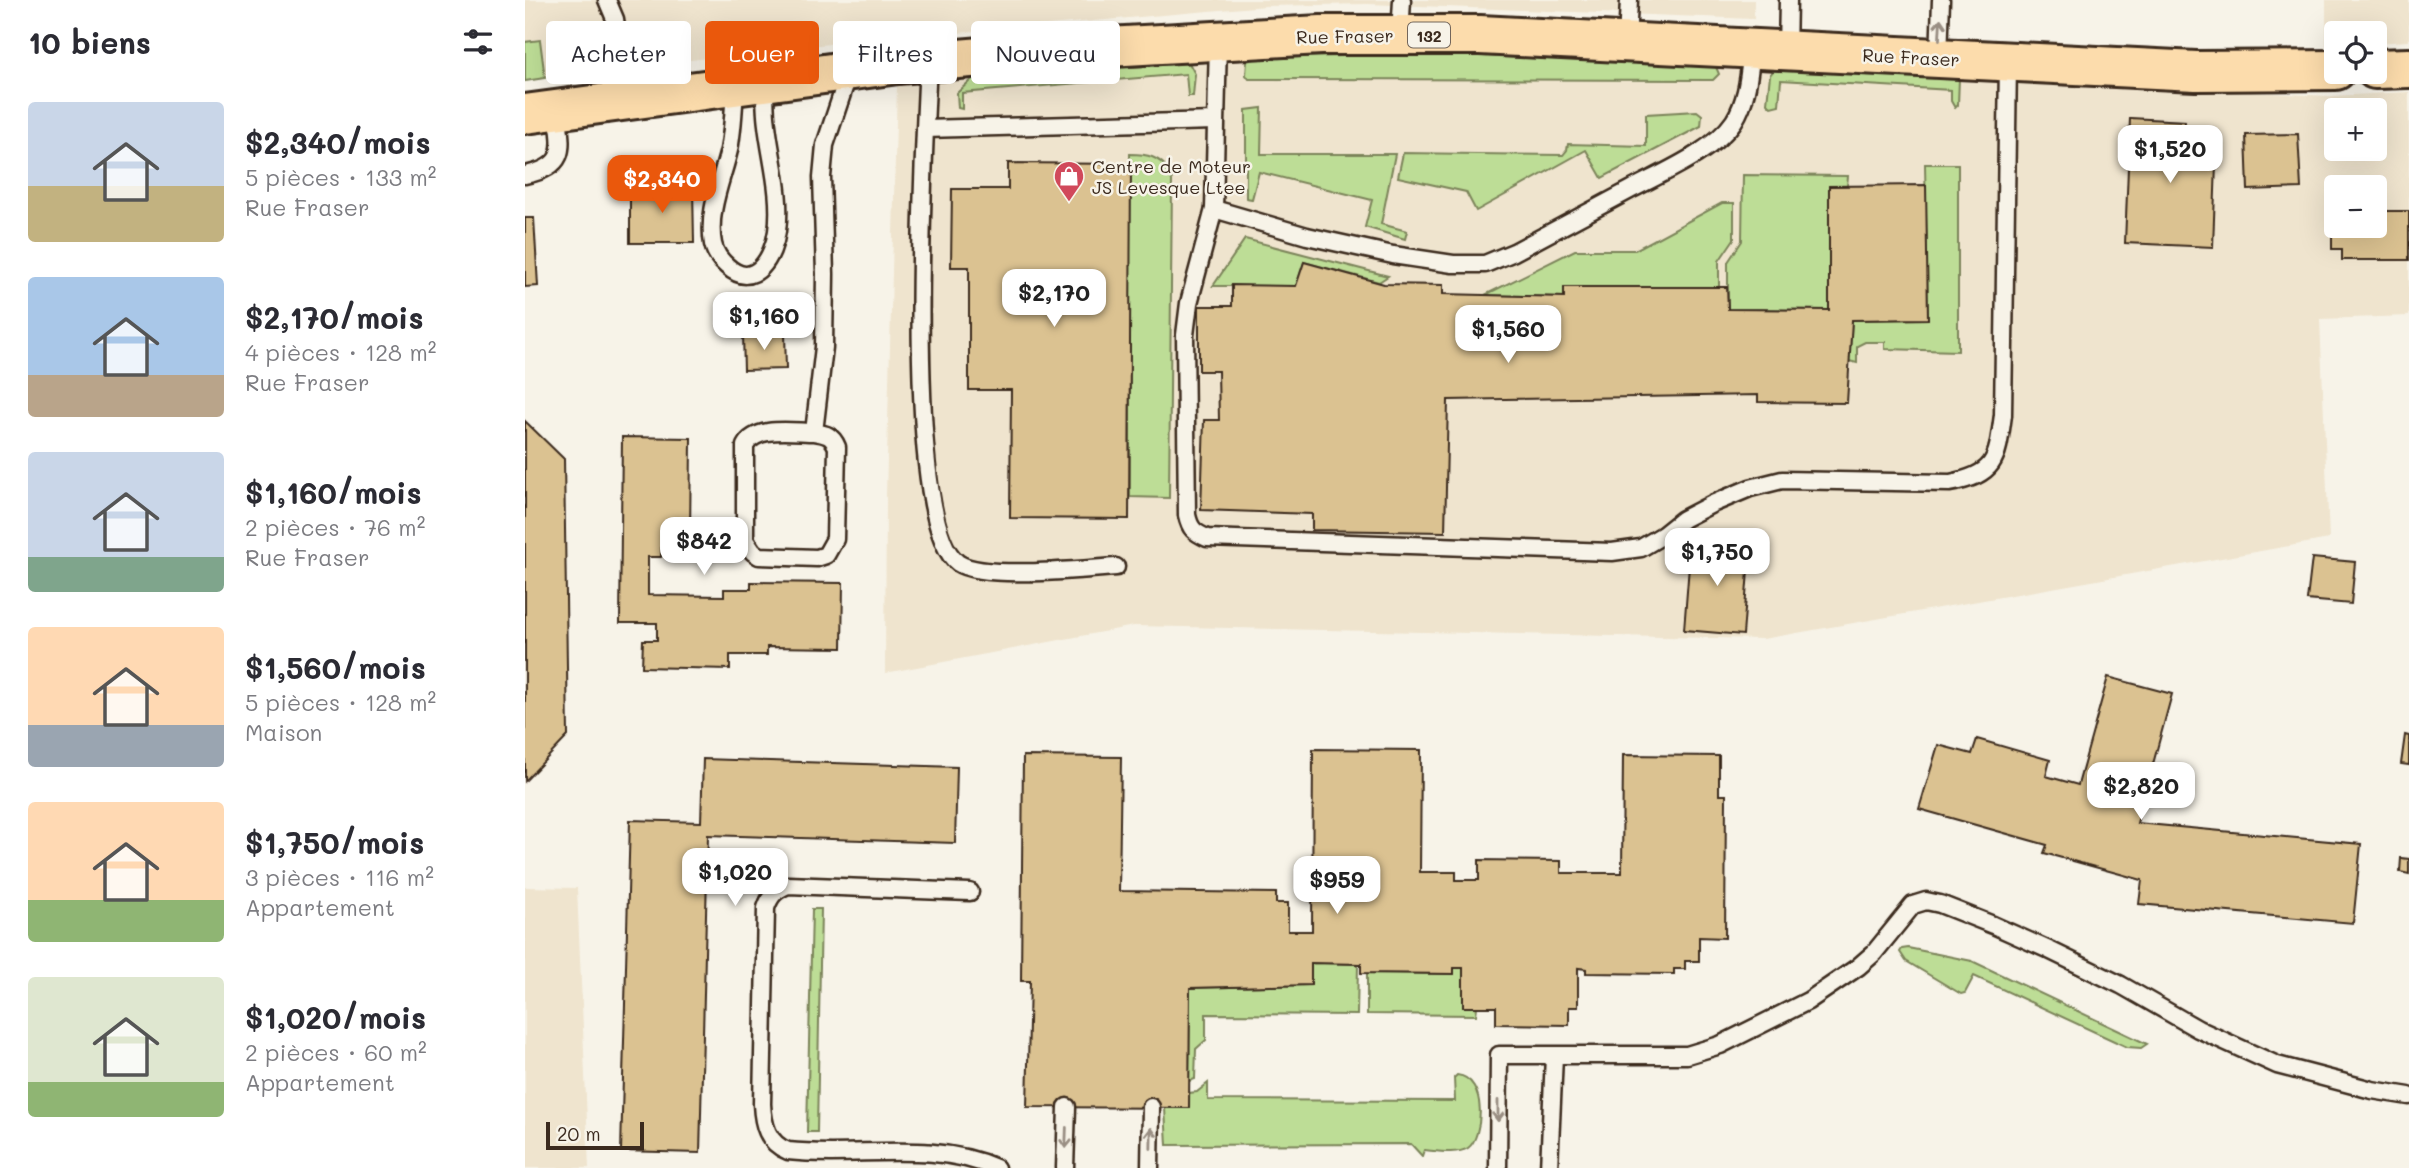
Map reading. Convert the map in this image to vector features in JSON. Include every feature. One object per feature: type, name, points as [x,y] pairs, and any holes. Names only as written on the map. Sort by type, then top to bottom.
[{"type":"main road","name":"Rue Fraser","points":[[957,59],[1321,35],[1401,17],[1480,34],[2196,71],[2324,70]]},
{"type":"main road","points":[[2387,69],[2409,68]]},
{"type":"main road","name":"Rue Fraser","points":[[541,112],[750,84]]},
{"type":"lane","points":[[607,0],[615,19],[626,100]]},
{"type":"lane","points":[[1627,42],[1629,0]]},
{"type":"lane","points":[[1214,209],[1307,236],[1393,255],[1453,264],[1485,264],[1526,246],[1682,162],[1713,142],[1733,121],[1741,106],[1748,86],[1770,50],[1788,0]]},
{"type":"lane","points":[[1939,58],[1941,0]]},
{"type":"lane","points":[[1217,41],[1214,209],[1189,303],[1185,335],[1189,526],[1194,532],[1207,538],[1220,539],[1612,552],[1641,548],[1711,503],[1750,488],[1782,480],[1950,483],[1973,478],[1990,466],[1998,447],[2003,415],[2008,62]]},
{"type":"lane","points":[[750,84],[766,122],[776,174],[778,229],[772,255],[759,270],[750,274],[730,269],[718,257],[713,245],[713,206],[733,127],[750,84]]},
{"type":"lane","points":[[814,432],[824,348],[823,166],[825,145],[845,84]]},
{"type":"lane","points":[[927,84],[922,199],[921,408],[934,512],[943,546],[960,565],[974,570],[997,572],[1115,567]]},
{"type":"lane","points":[[525,175],[549,168],[559,155],[561,147],[541,112]]},
{"type":"lane","points":[[925,129],[1215,121]]},
{"type":"lane","points":[[768,432],[814,432],[834,439],[837,447],[835,539],[826,555],[817,558],[759,556],[745,540],[745,446],[755,435],[768,432]]},
{"type":"lane","points":[[970,892],[788,886],[778,889],[770,897],[766,908],[763,1122],[774,1142],[788,1151],[941,1154],[967,1157],[996,1168]]},
{"type":"lane","points":[[1498,1168],[1499,1055],[1686,1055],[1720,1045],[1808,1000],[1858,967],[1874,953],[1913,905],[1926,901],[1993,925],[2049,950],[2121,985],[2198,1029],[2277,1065],[2372,1090],[2409,1096]]},
{"type":"lane","points":[[1549,1168],[1554,1056]]},
{"type":"lane","points":[[1065,1168],[1067,1107]]},
{"type":"lane","points":[[1150,1168],[1151,1107]]},
{"type":"shaded area","points":[[525,0],[1754,0],[1754,19],[1368,4],[1266,6],[1094,21],[971,21],[971,32],[957,33],[957,21],[833,21],[833,44],[819,45],[819,21],[705,21],[705,58],[691,60],[691,21],[546,21],[546,77],[525,80]]},
{"type":"shaded area","points":[[2326,0],[2409,0],[2409,41],[2387,42],[2387,21],[2326,21]]},
{"type":"shaded area","points":[[1459,55],[2330,96],[2409,92],[2409,316],[2320,319],[2329,539],[1763,639],[1134,626],[885,673],[886,496],[897,85],[957,84],[957,80],[971,79],[971,84],[1120,84],[1120,68],[1257,58]]},
{"type":"shaded area","points":[[525,887],[577,888],[589,1168],[525,1168]]},
{"type":"green space","points":[[540,40],[545,78],[525,81],[525,42]]},
{"type":"green space","points":[[1459,55],[1699,65],[1716,67],[1719,74],[1713,80],[1249,79],[1246,75],[1247,61],[1257,58]]},
{"type":"green space","points":[[1189,63],[1195,74],[1193,96],[1188,96],[1186,74],[1120,80],[1120,68]]},
{"type":"green space","points":[[1779,69],[1959,78],[1958,105],[1955,108],[1951,101],[1951,90],[1781,80],[1779,105],[1771,107],[1767,103],[1770,75]]},
{"type":"green space","points":[[971,80],[971,84],[1068,84],[962,93],[962,109],[958,108],[957,93]]},
{"type":"green space","points":[[1262,108],[1261,154],[1395,154],[1381,224],[1407,231],[1405,239],[1365,227],[1372,200],[1259,172],[1252,199],[1246,198],[1246,110]]},
{"type":"green space","points":[[1697,111],[1702,115],[1701,126],[1602,178],[1586,150],[1476,211],[1466,192],[1398,177],[1403,153],[1563,155],[1568,144],[1646,146],[1646,114]]},
{"type":"green space","points":[[1130,154],[1157,159],[1170,171],[1172,181],[1169,498],[1130,497]]},
{"type":"green space","points":[[1925,164],[1958,164],[1958,351],[1885,349],[1885,342],[1865,342],[1857,346],[1857,363],[1849,361],[1852,320],[1928,319]]},
{"type":"green space","points":[[1743,175],[1848,176],[1847,186],[1829,187],[1829,310],[1728,309],[1728,262],[1742,241]]},
{"type":"green space","points":[[1722,203],[1734,203],[1734,239],[1719,261],[1719,288],[1564,287],[1564,297],[1485,295],[1575,250],[1635,250]]},
{"type":"green space","points":[[1245,239],[1388,276],[1379,282],[1304,262],[1296,286],[1213,286]]},
{"type":"green space","points":[[812,909],[821,909],[817,1132],[807,1132]]},
{"type":"green space","points":[[1908,948],[1972,961],[2147,1044],[2141,1048],[2127,1047],[1974,976],[1965,993],[1961,994],[1906,961],[1900,952]]},
{"type":"green space","points":[[1311,963],[1358,964],[1357,1015],[1206,1014],[1206,1040],[1196,1049],[1195,1079],[1189,1081],[1190,988],[1311,985]]},
{"type":"green space","points":[[1454,968],[1463,968],[1463,1007],[1477,1007],[1476,1015],[1367,1014],[1367,973],[1453,974]]},
{"type":"green space","points":[[1457,1075],[1474,1086],[1480,1109],[1477,1133],[1473,1142],[1463,1150],[1424,1150],[1422,1156],[1411,1144],[1167,1145],[1165,1108],[1189,1107],[1189,1093],[1197,1092],[1208,1083],[1208,1100],[1455,1101],[1454,1078]]},
{"type":"building","points":[[2130,118],[2185,121],[2184,134],[2217,135],[2213,247],[2125,243]]},
{"type":"building","points":[[2298,134],[2301,188],[2248,190],[2246,135]]},
{"type":"building","points":[[1008,163],[1131,164],[1129,519],[1010,518],[1011,390],[969,390],[969,267],[951,267],[952,189],[1008,189]]},
{"type":"building","points":[[1926,185],[1928,319],[1852,320],[1847,403],[1758,402],[1758,395],[1448,400],[1445,532],[1312,530],[1312,514],[1201,510],[1204,420],[1219,420],[1218,371],[1199,371],[1199,306],[1232,306],[1232,285],[1296,286],[1304,262],[1384,284],[1443,285],[1443,294],[1564,297],[1564,287],[1727,287],[1728,309],[1829,310],[1829,186]]},
{"type":"building","points":[[630,186],[693,186],[694,243],[630,243]]},
{"type":"building","points":[[2387,211],[2409,211],[2409,260],[2342,260],[2342,249],[2332,249],[2332,238],[2387,238]]},
{"type":"building","points":[[525,218],[534,218],[538,286],[525,287]]},
{"type":"building","points":[[785,333],[786,369],[744,370],[743,334]]},
{"type":"building","points":[[525,421],[564,459],[568,736],[525,781]]},
{"type":"building","points":[[622,437],[691,438],[690,539],[662,538],[661,557],[648,557],[648,595],[724,596],[724,589],[751,589],[751,582],[843,583],[842,648],[767,647],[767,655],[730,655],[730,669],[642,667],[643,640],[657,640],[657,623],[620,623]]},
{"type":"building","points":[[1691,540],[1750,545],[1743,635],[1684,630]]},
{"type":"building","points":[[2312,558],[2355,562],[2351,604],[2307,600]]},
{"type":"building","points":[[2108,677],[2172,694],[2137,823],[2361,844],[2353,923],[2139,904],[2142,880],[2044,853],[2047,845],[1919,809],[1938,745],[1972,754],[1977,739],[2050,760],[2046,776],[2078,785]]},
{"type":"building","points":[[2405,735],[2409,736],[2409,765],[2401,764]]},
{"type":"building","points":[[1313,749],[1421,750],[1420,872],[1456,872],[1456,880],[1479,880],[1479,860],[1561,861],[1561,873],[1622,873],[1623,755],[1719,756],[1719,795],[1726,795],[1725,938],[1699,937],[1699,961],[1685,961],[1685,969],[1674,969],[1674,974],[1586,973],[1586,969],[1578,968],[1578,1007],[1569,1007],[1569,1025],[1496,1024],[1496,1007],[1463,1007],[1463,968],[1454,968],[1454,974],[1361,973],[1361,964],[1311,963],[1311,985],[1190,988],[1189,1108],[1027,1107],[1030,981],[1021,981],[1023,756],[1121,757],[1119,891],[1276,893],[1276,903],[1288,903],[1288,931],[1312,931]]},
{"type":"building","points":[[703,759],[957,767],[955,843],[708,835],[700,1153],[621,1151],[630,820],[701,822]]},
{"type":"building","points":[[2401,858],[2409,859],[2409,874],[2400,872]]},
{"type":"place","name":"Centre de Moteur JS Levesque Ltee","points":[[1069,203]]}]
